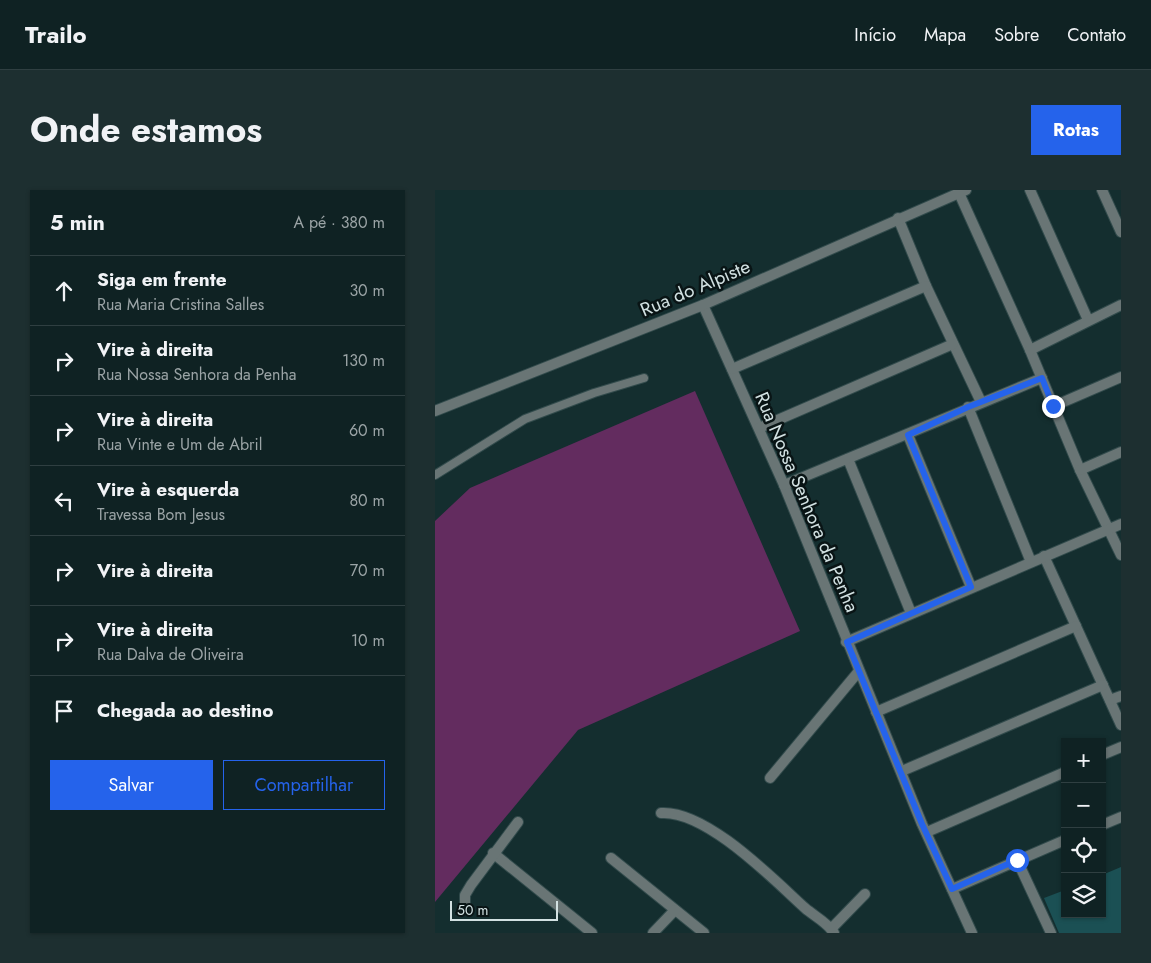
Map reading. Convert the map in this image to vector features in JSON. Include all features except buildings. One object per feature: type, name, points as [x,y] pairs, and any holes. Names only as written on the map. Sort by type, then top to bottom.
[{"type":"street","points":[[1030,190],[1088,320]]},
{"type":"street","points":[[1102,190],[1121,232]]},
{"type":"street","points":[[962,192],[1080,470],[1121,555]]},
{"type":"street","name":"Rua do Alpiste","points":[[435,410],[703,305],[898,218],[962,192]]},
{"type":"street","points":[[898,218],[953,344],[981,402]]},
{"type":"street","points":[[732,369],[927,286]]},
{"type":"street","name":"Rua Nossa Senhora da Penha","points":[[703,305],[784,486],[876,712],[972,933]]},
{"type":"street","points":[[1030,350],[1121,305]]},
{"type":"street","points":[[759,428],[953,344]]},
{"type":"street","points":[[1053,406],[1121,377]]},
{"type":"street","points":[[784,486],[908,435],[968,407],[1042,378]]},
{"type":"street","points":[[968,407],[1031,562]]},
{"type":"street","points":[[908,435],[971,587]]},
{"type":"street","points":[[1080,470],[1121,452]]},
{"type":"street","points":[[848,459],[911,613]]},
{"type":"street","points":[[847,642],[1121,524]]},
{"type":"street","points":[[1044,556],[1121,725]]},
{"type":"street","points":[[876,712],[1076,626]]},
{"type":"street","points":[[770,778],[859,671]]},
{"type":"street","points":[[902,771],[1103,685]]},
{"type":"street","points":[[1110,700],[1121,696]]},
{"type":"street","points":[[1106,753],[1121,747]]},
{"type":"street","points":[[927,832],[1061,774]]},
{"type":"street","points":[[661,813],[683,815],[727,841],[775,879],[832,931],[865,894]]},
{"type":"street","points":[[1106,823],[1121,817]]},
{"type":"street","points":[[465,904],[465,894],[493,853],[518,822]]},
{"type":"street","points":[[952,889],[1061,842]]},
{"type":"street","points":[[493,853],[592,933]]},
{"type":"street","points":[[611,858],[704,933]]},
{"type":"street","points":[[1017,860],[1051,933]]},
{"type":"street","points":[[653,933],[675,910]]},
{"type":"lane","points":[[435,475],[525,419],[594,393],[644,378]]},
{"type":"shaded area","points":[[1121,867],[1121,933],[1059,933],[1044,898],[1061,892],[1061,918],[1106,918],[1106,873]]},
{"type":"route","points":[[1017,860],[952,889],[922,824],[902,771],[847,642],[971,587],[908,435],[968,407],[1042,378],[1053,406]]}]
